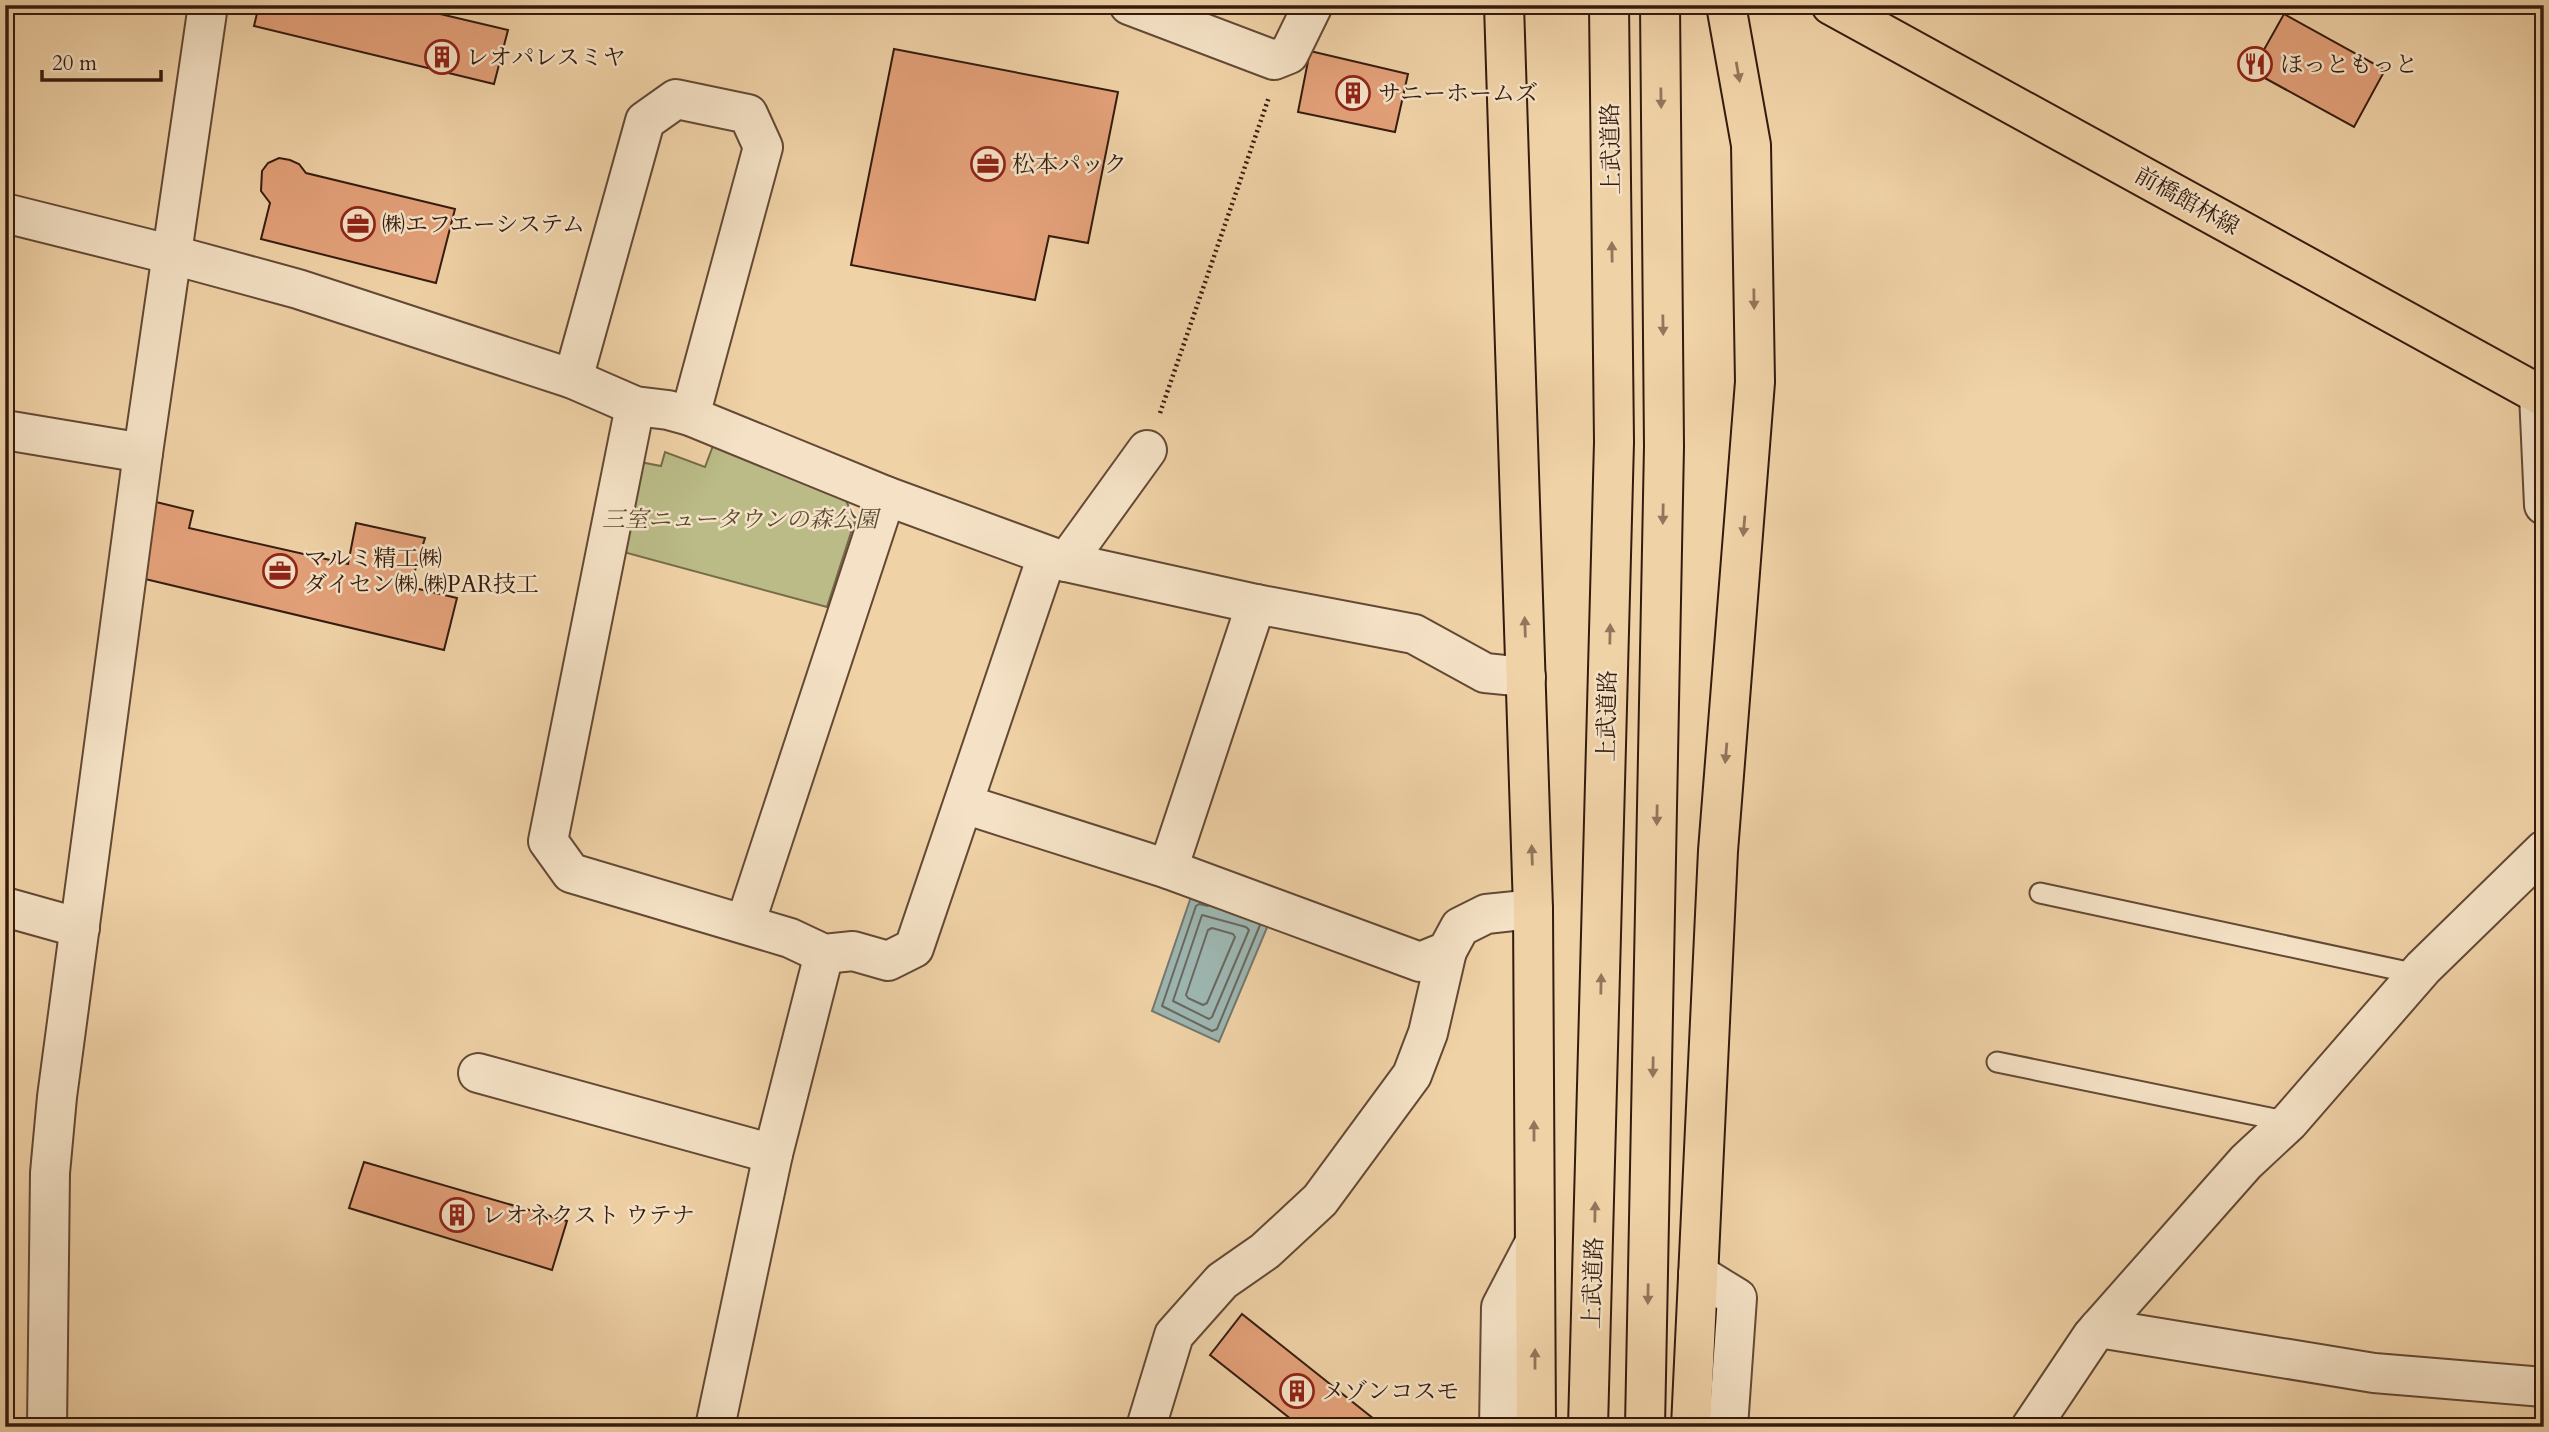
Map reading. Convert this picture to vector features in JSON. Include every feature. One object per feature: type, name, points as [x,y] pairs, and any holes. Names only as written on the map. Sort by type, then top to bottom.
[{"type":"main road","points":[[1504,5],[1533,909],[1536,1427]]},
{"type":"main road","name":"上武道路","points":[[1588,1427],[1614,442],[1609,5]]},
{"type":"main road","points":[[1645,1427],[1664,446],[1660,5]]},
{"type":"main road","points":[[1691,1427],[1718,851],[1755,382],[1751,145],[1726,5]]},
{"type":"main road","name":"前橋館林線","points":[[1831,5],[2542,392]]},
{"type":"street","points":[[47,1427],[50,1173],[57,1097],[143,453],[208,5]]},
{"type":"street","points":[[1129,5],[1274,60],[1289,54],[1312,5]]},
{"type":"street","points":[[573,379],[645,121],[677,99],[748,114],[763,147],[690,416]]},
{"type":"street","points":[[5,213],[298,289],[573,379],[635,406],[690,416],[886,496],[1056,559],[1255,604],[1414,634],[1485,673],[1527,677]]},
{"type":"street","points":[[2542,392],[2544,505]]},
{"type":"street","points":[[635,406],[548,841],[571,873],[745,923],[790,938],[824,954],[853,951],[888,961],[914,948],[964,804],[1056,559],[1147,450]]},
{"type":"street","points":[[5,430],[143,453]]},
{"type":"street","points":[[745,923],[886,496]]},
{"type":"street","points":[[1168,869],[1255,604]]},
{"type":"street","points":[[964,804],[1168,869],[1420,962],[1447,951]]},
{"type":"street","points":[[2031,1427],[2099,1328],[2246,1163],[2289,1122],[2417,974],[2544,850]]},
{"type":"street","points":[[5,907],[80,928]]},
{"type":"street","points":[[1146,1427],[1174,1335],[1222,1281],[1265,1251],[1320,1200],[1412,1076],[1428,1033],[1447,951],[1460,927],[1486,914],[1533,909]]},
{"type":"street","points":[[715,1427],[773,1154],[824,954]]},
{"type":"street","points":[[478,1073],[773,1154]]},
{"type":"street","points":[[1499,1427],[1501,1307],[1535,1242]]},
{"type":"street","points":[[1698,1274],[1737,1298],[1728,1427]]},
{"type":"street","points":[[2099,1328],[2374,1373],[2544,1387]]},
{"type":"lane","points":[[2040,893],[2417,974]]},
{"type":"lane","points":[[1997,1062],[2289,1122]]},
{"type":"path","points":[[1147,450],[1283,57]]},
{"type":"green space","name":"三室ニュータウンの森公園","points":[[714,443],[842,492],[855,520],[827,607],[627,553],[624,546],[640,462],[661,466],[665,452],[705,467]]},
{"type":"water","points":[[1192,894],[1271,918],[1219,1042],[1152,1011]]},
{"type":"building","name":"レオパレスミヤ","points":[[259,5],[402,5],[508,30],[494,84],[254,26]]},
{"type":"building","points":[[2284,14],[2385,70],[2354,127],[2252,71]]},
{"type":"building","name":"松本パック","points":[[894,49],[1118,92],[1088,243],[1049,236],[1035,300],[851,265]]},
{"type":"building","name":"サニーホームズ","points":[[1310,51],[1408,74],[1395,132],[1298,112]]},
{"type":"building","name":"㈱エフエーシステム","points":[[279,158],[299,164],[306,173],[455,209],[436,283],[261,239],[270,203],[261,191],[262,171],[268,163]]},
{"type":"building","name":"マルミ精工㈱ ダイセン㈱ ㈱PAR技工","points":[[156,502],[193,511],[189,528],[348,564],[356,523],[425,538],[410,587],[457,598],[444,650],[145,579]]},
{"type":"building","name":"レオネクスト ウテナ","points":[[364,1162],[567,1221],[552,1270],[349,1208]]},
{"type":"building","name":"メゾンコスモ","points":[[1242,1314],[1384,1427],[1301,1427],[1210,1355]]},
{"type":"place","name":"レオパレスミヤ","points":[[442,57]]},
{"type":"place","name":"ほっともっと","points":[[2255,64]]},
{"type":"place","name":"サニーホームズ","points":[[1353,93]]},
{"type":"place","name":"松本パック","points":[[988,164]]},
{"type":"place","name":"㈱エフエーシステム","points":[[358,224]]},
{"type":"place","name":"マルミ精工㈱ ダイセン㈱ ㈱PAR技工","points":[[280,571]]},
{"type":"place","name":"レオネクスト ウテナ","points":[[457,1215]]},
{"type":"place","name":"メゾンコスモ","points":[[1297,1391]]}]
